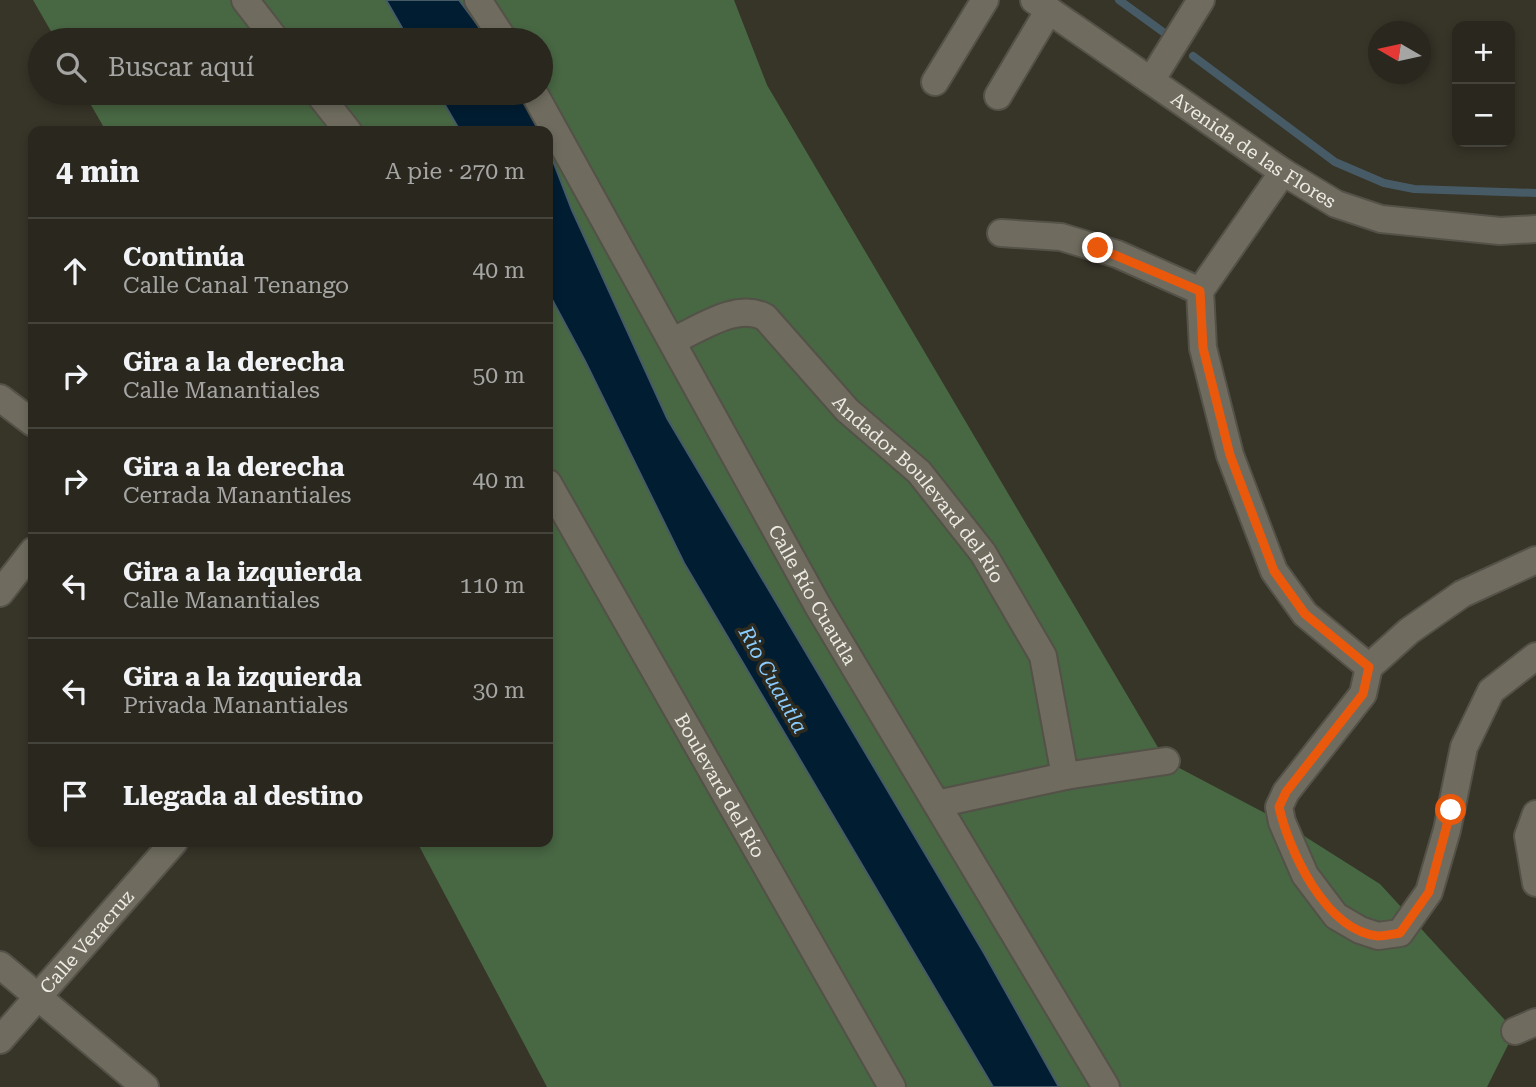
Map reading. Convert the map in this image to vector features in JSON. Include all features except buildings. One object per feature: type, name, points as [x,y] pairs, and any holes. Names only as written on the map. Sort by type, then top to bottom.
[{"type":"street","points":[[245,0],[267,28]]},
{"type":"street","points":[[478,0],[496,28]]},
{"type":"street","points":[[935,82],[985,0]]},
{"type":"street","points":[[1153,79],[1201,0]]},
{"type":"street","points":[[999,96],[1041,5]]},
{"type":"street","name":"Avenida de las Flores","points":[[1041,5],[1153,79],[1283,172],[1336,204],[1381,219],[1500,231],[1536,229]]},
{"type":"street","points":[[327,105],[344,126]]},
{"type":"street","name":"Calle Río Cuautla","points":[[541,105],[552,126]]},
{"type":"street","name":"Calle Río Cuautla","points":[[553,127],[818,606],[1106,1087]]},
{"type":"street","points":[[1283,172],[1200,291],[1203,348],[1230,455],[1274,571],[1305,614],[1369,667]]},
{"type":"street","points":[[1001,233],[1061,237],[1116,254],[1200,291]]},
{"type":"street","name":"Andador Boulevard del Río","points":[[672,341],[740,310],[754,311],[765,317],[847,410],[919,472],[983,553],[1043,656],[1065,776]]},
{"type":"street","points":[[0,398],[28,419]]},
{"type":"street","name":"Boulevard del Río","points":[[553,492],[892,1087]]},
{"type":"street","points":[[0,593],[28,557]]},
{"type":"street","points":[[1536,560],[1462,594],[1409,631],[1369,667],[1363,694],[1286,792],[1279,807],[1305,875],[1336,916],[1360,930],[1378,936],[1400,933],[1429,892],[1447,830],[1464,747],[1491,691],[1536,656]]},
{"type":"street","points":[[937,804],[1065,776],[1166,761]]},
{"type":"street","points":[[1536,814],[1528,836],[1536,883]]},
{"type":"street","name":"Calle Veracruz","points":[[0,1040],[170,847]]},
{"type":"street","points":[[0,965],[145,1087]]},
{"type":"green space","points":[[33,0],[734,0],[767,85],[1166,761],[1282,822],[1380,884],[1515,1031],[1487,1087],[547,1087],[420,847],[553,847],[553,126],[103,126],[91,105],[553,105],[553,28],[49,28]]},
{"type":"water","points":[[386,0],[459,0],[480,28],[402,28]]},
{"type":"water","points":[[445,105],[530,105],[539,126],[457,126]]},
{"type":"water","name":"Rio Cuautla","points":[[553,161],[572,210],[667,418],[984,953],[1059,1087],[993,1087],[684,563],[553,301]]},
{"type":"waterway","points":[[1119,0],[1170,37]]},
{"type":"waterway","points":[[1193,56],[1335,162],[1384,183],[1414,189],[1536,193]]},
{"type":"route","points":[[1098,248],[1200,291],[1203,348],[1230,455],[1274,571],[1305,614],[1369,667],[1363,694],[1286,792],[1279,807],[1282,822],[1305,875],[1336,916],[1360,930],[1378,936],[1400,933],[1429,892],[1451,810]]}]
